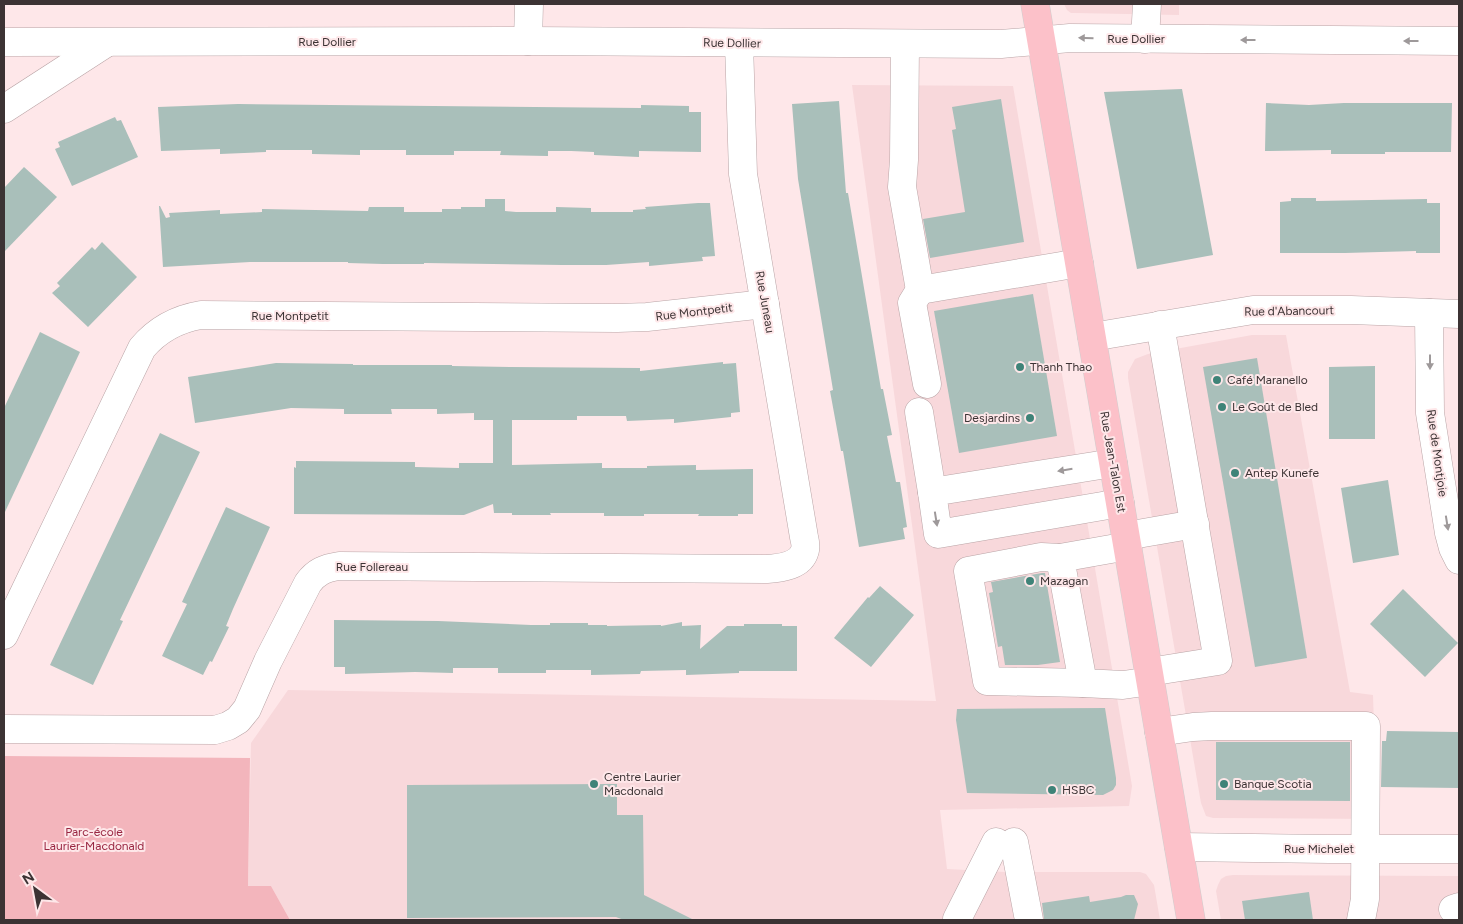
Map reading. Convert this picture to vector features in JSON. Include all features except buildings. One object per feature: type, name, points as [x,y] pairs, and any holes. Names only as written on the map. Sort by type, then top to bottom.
[{"type":"main road","name":"Rue Jean-Talon Est","points":[[1035,4],[1191,920]]},
{"type":"street","points":[[528,41],[529,4]]},
{"type":"street","points":[[1145,39],[1147,4]]},
{"type":"street","name":"Rue Dollier","points":[[4,42],[528,41],[1001,44],[1070,38],[1459,41]]},
{"type":"street","points":[[4,109],[106,42]]},
{"type":"street","name":"Rue Juneau","points":[[739,43],[743,174],[804,537],[805,549],[800,559]]},
{"type":"street","points":[[905,44],[902,187],[920,290],[912,304],[927,384]]},
{"type":"street","points":[[920,290],[1079,263]]},
{"type":"street","name":"Rue Montpetit","points":[[4,635],[142,348],[151,337],[175,323],[201,315],[647,317],[765,304]]},
{"type":"street","name":"Rue d'Abancourt","points":[[1092,337],[1253,310],[1351,310],[1459,314]]},
{"type":"street","name":"Rue de Montjoie","points":[[1429,313],[1430,413],[1449,533],[1452,548],[1459,560]]},
{"type":"street","points":[[1160,325],[1195,524],[1218,661],[1150,676],[1123,685],[987,681],[968,570],[1041,557],[1060,558],[1195,524]]},
{"type":"street","points":[[919,412],[938,534],[1120,503]]},
{"type":"street","points":[[932,492],[1113,463]]},
{"type":"street","points":[[1060,558],[1083,683]]},
{"type":"street","name":"Rue Follereau","points":[[4,729],[215,730],[228,726],[238,720],[247,709],[268,661],[308,582],[313,576],[329,567],[767,569],[791,565],[800,559]]},
{"type":"street","points":[[1159,732],[1212,726],[1366,726],[1365,900],[1361,920]]},
{"type":"street","points":[[957,918],[1005,842],[1028,920]]},
{"type":"street","name":"Rue Michelet","points":[[1179,847],[1459,849]]},
{"type":"shaded area","points":[[1064,4],[1179,4],[1179,15],[1071,13]]},
{"type":"shaded area","points":[[852,85],[1013,86],[1132,786],[1129,806],[940,810],[947,869],[1005,872],[1140,872],[1146,874],[1154,885],[1160,920],[290,920],[271,886],[248,886],[251,743],[288,690],[936,701]]},
{"type":"shaded area","points":[[1252,335],[1286,335],[1350,692],[1373,695],[1377,819],[1213,818],[1206,816],[1201,803],[1128,372],[1135,359],[1148,354]]},
{"type":"shaded area","points":[[1233,875],[1459,876],[1459,920],[1221,920],[1216,891],[1221,879]]},
{"type":"green space","name":"Parc-école Laurier-Macdonald","points":[[4,756],[250,758],[248,886],[271,886],[290,920],[4,920]]},
{"type":"place","name":"Thanh Thao","points":[[1020,367]]},
{"type":"place","name":"Café Maranello","points":[[1217,380]]},
{"type":"place","name":"Le Goût de Bled","points":[[1222,407]]},
{"type":"place","name":"Desjardins","points":[[1030,418]]},
{"type":"place","name":"Antep Kunefe","points":[[1235,473]]},
{"type":"place","name":"Mazagan","points":[[1030,581]]},
{"type":"place","name":"Centre Laurier Macdonald","points":[[594,784]]},
{"type":"place","name":"Banque Scotia","points":[[1224,784]]},
{"type":"place","name":"HSBC","points":[[1052,790]]}]
